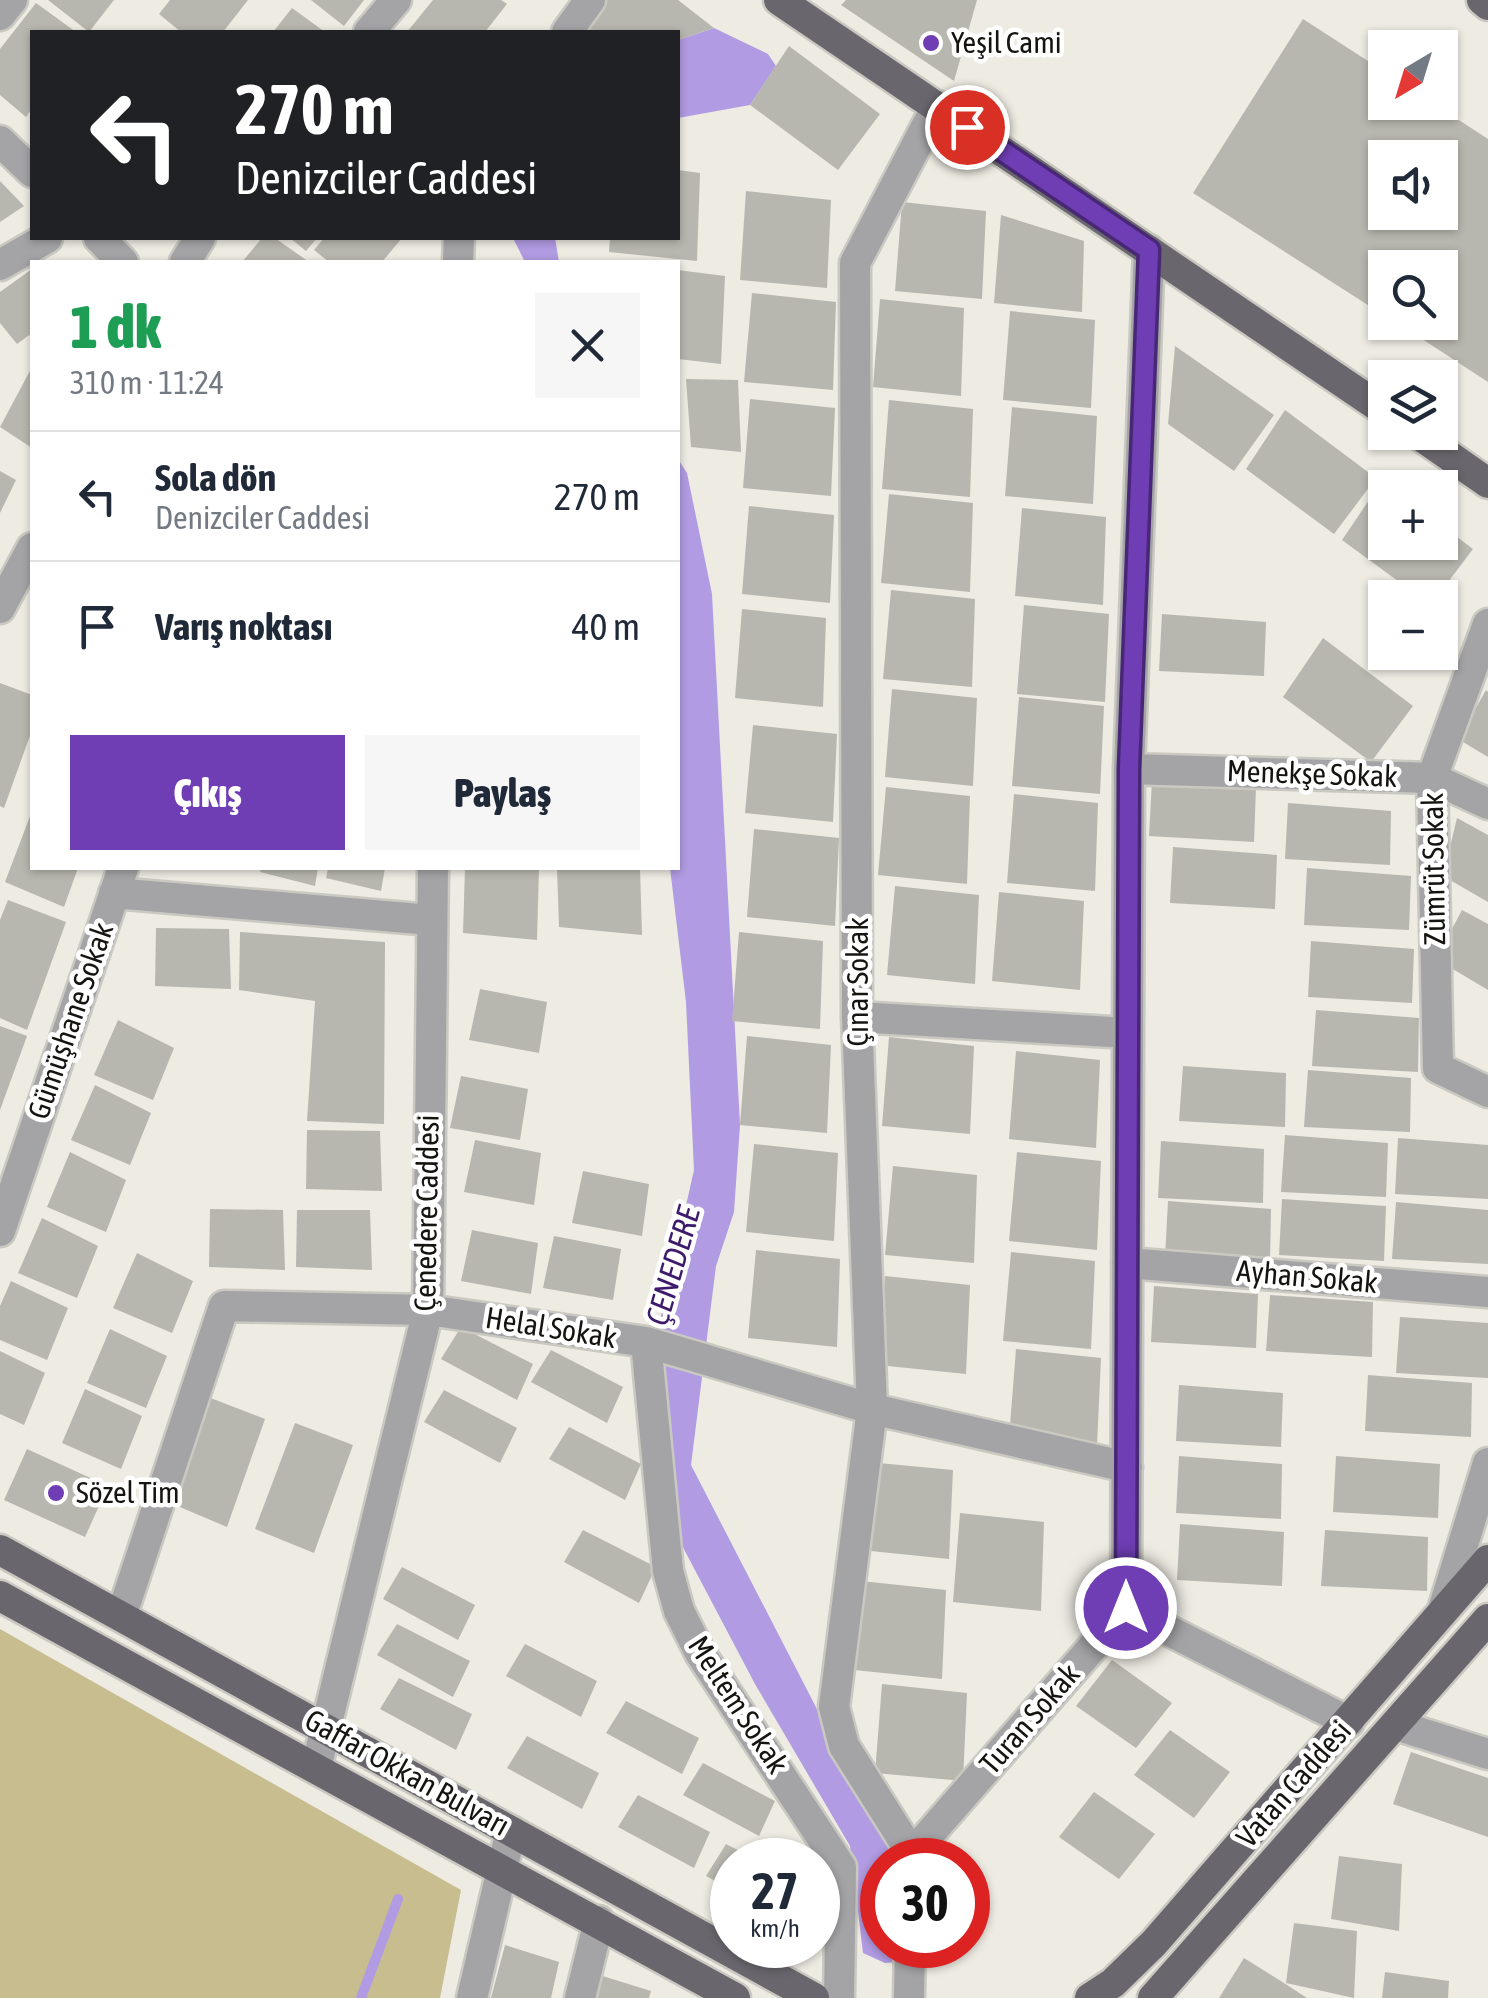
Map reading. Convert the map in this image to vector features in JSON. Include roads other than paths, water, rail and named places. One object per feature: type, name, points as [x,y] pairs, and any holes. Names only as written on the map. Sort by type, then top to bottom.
[{"type":"main road","points":[[800,5],[936,106],[1368,400]]},
{"type":"main road","points":[[1441,450],[1488,483]]},
{"type":"main road","name":"Gaffar Okkan Bulvarı","points":[[0,1550],[511,1831],[774,1989],[814,1998]]},
{"type":"main road","name":"Vatan Caddesi","points":[[1090,1998],[1144,1954],[1488,1560]]},
{"type":"main road","name":"Gaffar Okkan Bulvarı","points":[[0,1596],[735,1998]]},
{"type":"main road","name":"Vatan Caddesi","points":[[1152,1998],[1488,1619]]},
{"type":"street","points":[[0,15],[12,0]]},
{"type":"street","points":[[371,30],[396,0]]},
{"type":"street","points":[[568,30],[590,0]]},
{"type":"street","name":"Çınar Sokak","points":[[900,1838],[844,1746],[834,1707],[872,1408],[857,1017],[855,263],[936,106]]},
{"type":"street","points":[[0,141],[30,170]]},
{"type":"street","points":[[0,265],[44,240]]},
{"type":"street","points":[[101,240],[122,260]]},
{"type":"street","points":[[1149,250],[1129,769],[1126,1608],[1348,1722]]},
{"type":"street","points":[[0,608],[30,552]]},
{"type":"street","name":"Zümrüt Sokak","points":[[1488,624],[1432,778],[1438,1068],[1488,1092]]},
{"type":"street","name":"Menekşe Sokak","points":[[1129,769],[1432,778],[1488,804]]},
{"type":"street","name":"Çenedere Caddesi","points":[[316,1768],[428,1310],[433,870]]},
{"type":"street","points":[[119,880],[431,920]]},
{"type":"street","name":"Gümüşhane Sokak","points":[[0,1231],[119,880]]},
{"type":"street","points":[[857,1017],[1128,1033]]},
{"type":"street","name":"Ayhan Sokak","points":[[1127,1263],[1488,1292]]},
{"type":"street","name":"Helal Sokak","points":[[122,1614],[224,1306],[428,1310],[646,1342],[872,1408],[1127,1468]]},
{"type":"street","name":"Meltem Sokak","points":[[646,1342],[668,1571],[678,1611],[700,1653],[840,1867],[839,1998]]},
{"type":"street","points":[[1443,1610],[1488,1463]]},
{"type":"street","name":"Turan Sokak","points":[[928,1838],[1126,1608]]},
{"type":"street","points":[[1396,1725],[1488,1754]]},
{"type":"street","points":[[472,1998],[511,1831]]},
{"type":"street","points":[[580,1998],[599,1922]]},
{"type":"street","points":[[909,1998],[910,1968]]},
{"type":"water","points":[[714,28],[768,54],[776,66],[750,105],[680,118],[680,39]]},
{"type":"water","points":[[514,240],[555,240],[559,260],[524,260]]},
{"type":"water","name":"ÇENEDERE","points":[[680,462],[687,473],[712,594],[740,1125],[734,1212],[716,1266],[691,1465],[836,1746],[892,1838],[860,1838],[860,1928],[850,1846],[755,1684],[677,1536],[656,1338],[694,1170],[686,1002],[670,870],[680,870]]},
{"type":"waterway","points":[[361,1998],[398,1899]]},
{"type":"place","name":"Yeşil Cami","points":[[931,43]]},
{"type":"place","name":"Sözel Tim","points":[[56,1493]]}]
